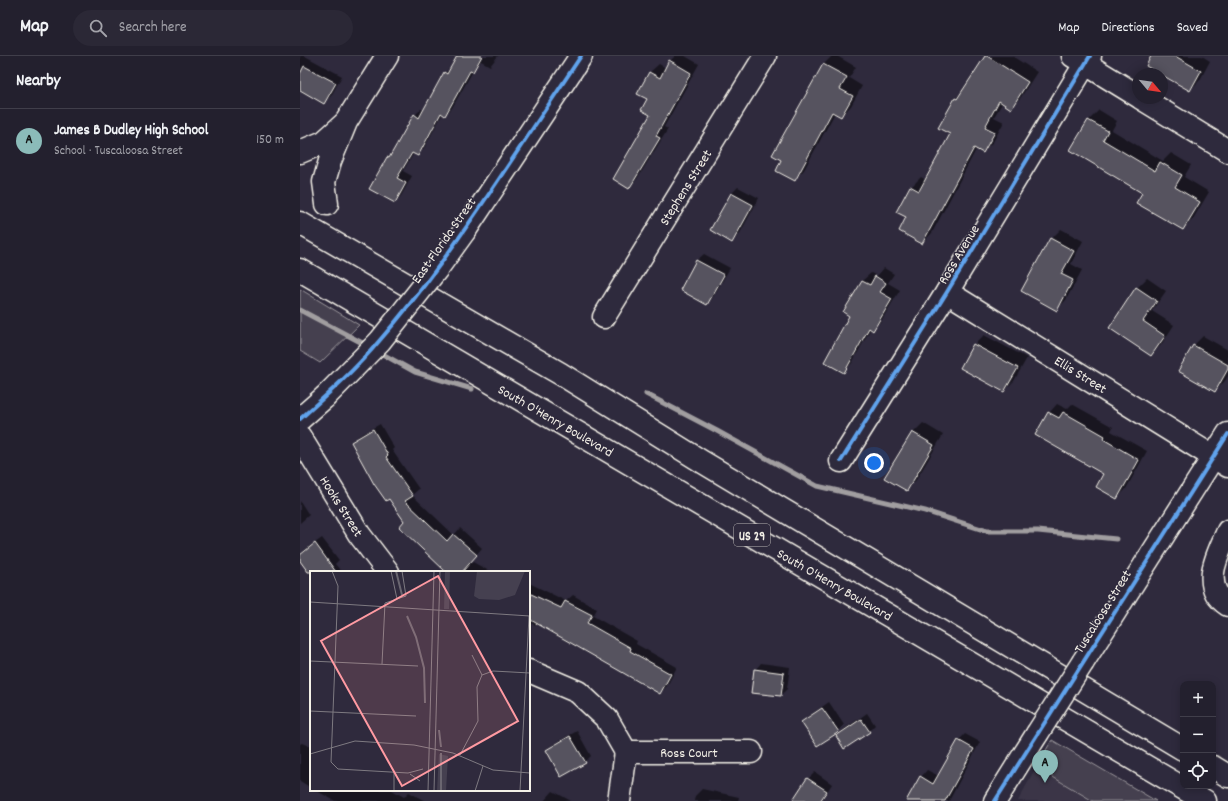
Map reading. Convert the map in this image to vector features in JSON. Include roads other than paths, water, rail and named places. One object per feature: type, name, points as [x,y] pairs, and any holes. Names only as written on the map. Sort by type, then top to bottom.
[{"type":"main road","points":[[327,204],[324,182],[330,161],[346,122],[386,56]]},
{"type":"main road","name":"East Florida Street","points":[[300,419],[325,397],[380,341],[437,269],[581,56]]},
{"type":"main road","name":"Stephens Street","points":[[604,317],[765,56]]},
{"type":"main road","points":[[1083,59],[1132,92]]},
{"type":"main road","name":"Ross Avenue","points":[[841,462],[947,292],[1083,59]]},
{"type":"main road","points":[[1151,104],[1228,151]]},
{"type":"main road","points":[[300,152],[324,142],[346,122]]},
{"type":"main road","name":"US 29","points":[[300,223],[561,374],[701,461],[1180,747]]},
{"type":"main road","name":"South O'Henry Boulevard","points":[[300,270],[1205,801]]},
{"type":"main road","name":"Ellis Street","points":[[947,292],[1221,461]]},
{"type":"main road","name":"Tuscaloosa Street","points":[[995,801],[1083,662],[1221,461],[1228,434]]},
{"type":"main road","name":"Hooks Street","points":[[300,437],[359,534],[387,571]]},
{"type":"main road","points":[[1227,535],[1215,559],[1212,576],[1215,590],[1228,605]]},
{"type":"main road","points":[[530,671],[578,692],[606,719],[626,752],[619,801]]},
{"type":"main road","name":"Ross Court","points":[[626,752],[751,752]]},
{"type":"main road","points":[[1216,769],[1228,776]]},
{"type":"waterway","points":[[300,310],[368,346]]},
{"type":"waterway","points":[[377,351],[415,372],[472,389]]},
{"type":"waterway","points":[[646,394],[817,486],[925,511],[987,531],[1038,531],[1116,539]]},
{"type":"place","name":"James B Dudley High School","points":[[1045,783]]}]
